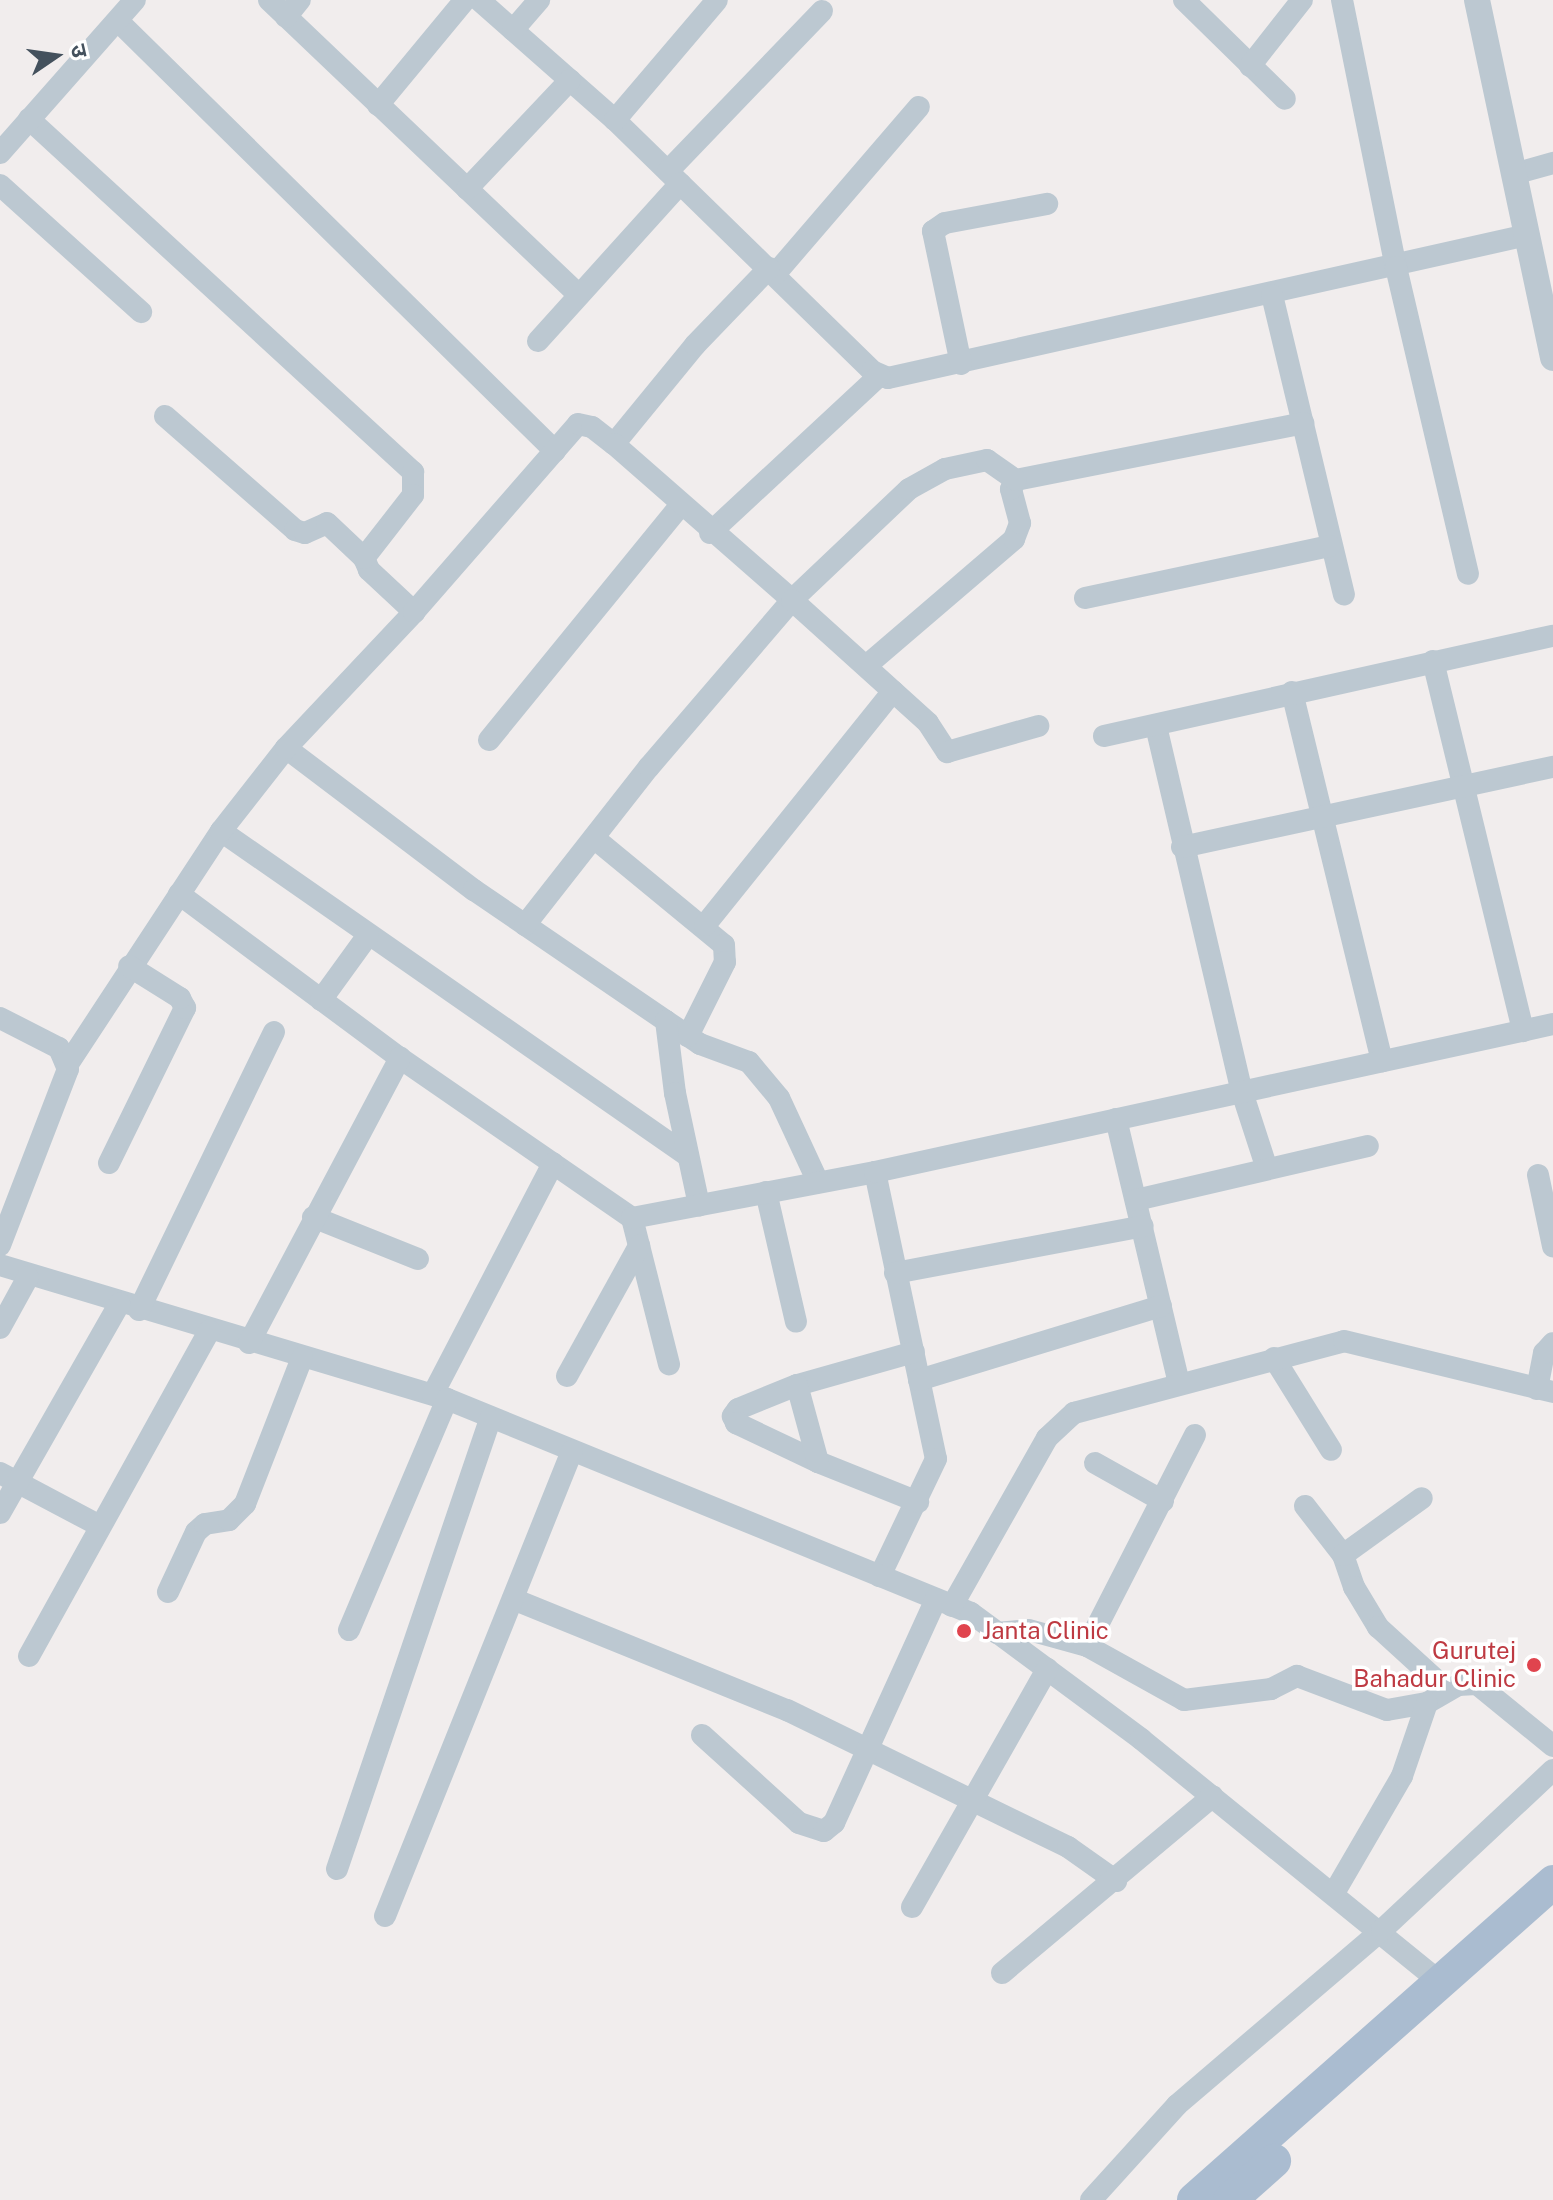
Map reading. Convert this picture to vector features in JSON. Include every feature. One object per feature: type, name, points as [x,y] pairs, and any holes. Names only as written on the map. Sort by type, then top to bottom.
[{"type":"main road","points":[[1194,2200],[1440,1982],[1551,1905]]},
{"type":"main road","points":[[1230,2200],[1551,1905]]},
{"type":"street","points":[[1,149],[135,0]]},
{"type":"street","points":[[269,0],[293,8],[378,105],[577,293]]},
{"type":"street","points":[[378,105],[465,0]]},
{"type":"street","points":[[479,0],[615,120],[879,376],[902,377],[1527,235]]},
{"type":"street","points":[[513,30],[539,0]]},
{"type":"street","points":[[615,120],[717,0]]},
{"type":"street","points":[[1250,66],[1302,0]]},
{"type":"street","points":[[1342,0],[1396,267],[1468,574]]},
{"type":"street","points":[[1477,0],[1551,342]]},
{"type":"street","points":[[1195,4],[1250,66],[1285,99]]},
{"type":"street","points":[[538,341],[674,178],[822,11]]},
{"type":"street","points":[[118,21],[555,451]]},
{"type":"street","points":[[467,189],[570,80]]},
{"type":"street","points":[[614,444],[695,345],[772,270],[919,107]]},
{"type":"street","points":[[29,119],[413,472],[413,495],[364,558]]},
{"type":"street","points":[[1514,174],[1553,163]]},
{"type":"street","points":[[0,185],[141,312]]},
{"type":"street","points":[[961,364],[933,231],[945,223],[1047,204]]},
{"type":"street","points":[[1272,295],[1344,594]]},
{"type":"street","points":[[710,533],[879,376]]},
{"type":"street","points":[[165,416],[295,530],[305,533],[327,523],[364,558],[369,570],[414,612]]},
{"type":"street","points":[[525,925],[792,600],[917,482],[945,469],[987,460],[1016,480],[1303,423]]},
{"type":"street","points":[[0,1245],[68,1064],[129,966],[221,831],[286,748],[414,612],[578,424],[592,427],[614,444],[710,533],[792,600],[928,723],[950,753],[1038,726]]},
{"type":"street","points":[[866,666],[1014,539],[1020,523],[1011,489],[1016,480]]},
{"type":"street","points":[[489,740],[680,506]]},
{"type":"street","points":[[1085,598],[1330,546]]},
{"type":"street","points":[[1104,736],[1553,636]]},
{"type":"street","points":[[1433,661],[1523,1031]]},
{"type":"street","points":[[705,925],[893,691]]},
{"type":"street","points":[[1292,692],[1382,1061]]},
{"type":"street","points":[[1156,726],[1242,1092],[1267,1169]]},
{"type":"street","points":[[286,748],[525,925],[688,1036],[749,1062],[764,1075],[818,1182]]},
{"type":"street","points":[[1182,847],[1553,767]]},
{"type":"street","points":[[221,831],[688,1156]]},
{"type":"street","points":[[594,838],[705,925],[724,945],[725,962],[688,1036]]},
{"type":"street","points":[[179,894],[400,1058],[632,1218],[669,1364]]},
{"type":"street","points":[[321,1000],[368,935]]},
{"type":"street","points":[[109,1163],[185,1008],[180,998],[129,966]]},
{"type":"street","points":[[0,1018],[59,1048],[68,1064]]},
{"type":"street","points":[[666,1021],[699,1205]]},
{"type":"street","points":[[632,1218],[875,1172],[1553,1024]]},
{"type":"street","points":[[0,1513],[8,1478],[129,1307],[274,1032]]},
{"type":"street","points":[[249,1343],[313,1217],[400,1058]]},
{"type":"street","points":[[1116,1119],[1179,1383]]},
{"type":"street","points":[[1136,1200],[1368,1146]]},
{"type":"street","points":[[349,1630],[440,1396],[553,1163]]},
{"type":"street","points":[[875,1172],[936,1459],[880,1576]]},
{"type":"street","points":[[1538,1175],[1553,1246]]},
{"type":"street","points":[[766,1192],[796,1322]]},
{"type":"street","points":[[313,1217],[418,1259]]},
{"type":"street","points":[[895,1273],[1143,1226]]},
{"type":"street","points":[[567,1376],[639,1246]]},
{"type":"street","points":[[0,1265],[28,1277],[249,1343],[440,1396],[944,1602],[997,1633],[1047,1669],[1213,1796],[1382,1930],[1440,1982]]},
{"type":"street","points":[[0,1328],[28,1277]]},
{"type":"street","points":[[919,1380],[1161,1306]]},
{"type":"street","points":[[29,1656],[209,1331]]},
{"type":"street","points":[[702,1735],[811,1830],[824,1831],[834,1823],[867,1749],[944,1602],[1061,1421],[1179,1383],[1344,1341],[1545,1390],[1544,1353],[1553,1343]]},
{"type":"street","points":[[914,1352],[797,1385],[738,1409],[734,1420],[818,1462],[918,1502]]},
{"type":"street","points":[[168,1592],[196,1532],[205,1524],[229,1520],[245,1504],[302,1358]]},
{"type":"street","points":[[1274,1358],[1331,1450]]},
{"type":"street","points":[[797,1385],[818,1462]]},
{"type":"street","points":[[337,1869],[490,1419]]},
{"type":"street","points":[[1087,1646],[1195,1435]]},
{"type":"street","points":[[385,1916],[572,1451]]},
{"type":"street","points":[[1095,1463],[1163,1501]]},
{"type":"street","points":[[8,1478],[100,1526]]},
{"type":"street","points":[[1343,1555],[1422,1498]]},
{"type":"street","points":[[1305,1506],[1343,1555],[1354,1587],[1378,1627],[1447,1690]]},
{"type":"street","points":[[513,1599],[787,1710],[1068,1847],[1116,1881]]},
{"type":"street","points":[[997,1633],[1029,1630],[1087,1646],[1184,1700],[1271,1689],[1297,1676],[1373,1708],[1427,1703],[1447,1690],[1477,1684],[1553,1746]]},
{"type":"street","points":[[912,1907],[1047,1669]]},
{"type":"street","points":[[1334,1893],[1402,1776],[1427,1703]]},
{"type":"street","points":[[1091,2200],[1177,2105],[1382,1930],[1553,1770]]},
{"type":"street","points":[[1002,1973],[1116,1881],[1213,1796]]},
{"type":"place","name":"Janta Clinic","points":[[964,1631]]},
{"type":"place","name":"Gurutej Bahadur Clinic","points":[[1534,1665]]}]
